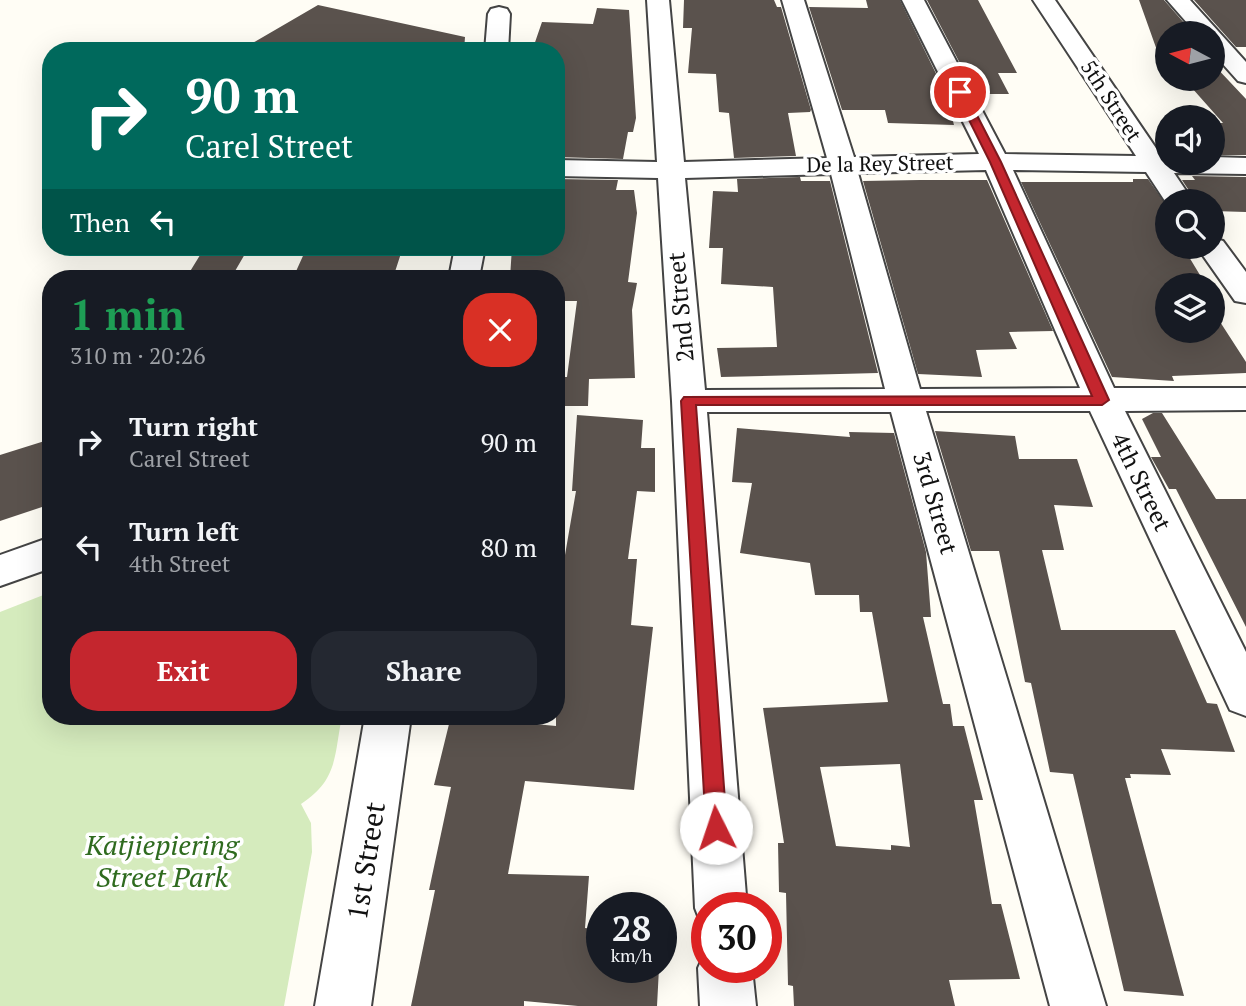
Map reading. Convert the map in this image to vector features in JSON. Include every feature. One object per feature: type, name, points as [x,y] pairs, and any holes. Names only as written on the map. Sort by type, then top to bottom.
[{"type":"street","name":"2nd Street","points":[[658,0],[689,401],[721,892]]},
{"type":"street","name":"3rd Street","points":[[793,0],[842,163],[905,398],[1078,1006]]},
{"type":"street","name":"4th Street","points":[[913,0],[996,162],[1102,400],[1246,697]]},
{"type":"street","points":[[1178,0],[1197,21]]},
{"type":"street","name":"5th Street","points":[[1050,8],[1171,189]]},
{"type":"street","points":[[497,42],[499,14]]},
{"type":"street","points":[[1225,52],[1246,76]]},
{"type":"street","name":"De la Rey Street","points":[[565,168],[670,170],[842,163],[996,162],[1246,166]]},
{"type":"street","points":[[1221,259],[1246,294]]},
{"type":"street","points":[[689,401],[905,398],[1246,399]]},
{"type":"street","points":[[0,571],[42,555]]},
{"type":"street","name":"1st Street","points":[[343,1006],[387,725]]},
{"type":"street","points":[[726,983],[728,1006]]},
{"type":"green space","name":"Katjiepiering Street Park","points":[[42,596],[42,725],[340,725],[328,776],[322,786],[301,804],[311,823],[312,852],[284,1006],[0,1006],[0,612]]},
{"type":"building","points":[[684,0],[774,0],[777,7],[781,7],[811,110],[788,113],[796,156],[734,158],[729,113],[719,112],[716,74],[688,73],[692,28],[683,28]]},
{"type":"building","points":[[866,0],[900,0],[946,94],[954,125],[888,123],[885,110],[842,110],[809,7],[868,8]]},
{"type":"building","points":[[927,0],[978,0],[1017,73],[998,73],[1009,94],[976,94]]},
{"type":"building","points":[[1139,0],[1164,0],[1182,21],[1155,21],[1155,45]]},
{"type":"building","points":[[1194,0],[1246,0],[1246,47],[1236,47],[1225,35],[1225,21],[1213,21]]},
{"type":"building","points":[[318,5],[465,37],[465,42],[254,42]]},
{"type":"building","points":[[597,8],[629,10],[636,118],[633,132],[628,132],[623,159],[565,157],[565,42],[535,42],[542,22],[593,24]]},
{"type":"building","points":[[1225,77],[1246,99],[1246,155],[1225,155],[1225,105],[1207,105],[1195,91],[1225,91]]},
{"type":"building","points":[[1192,176],[1246,177],[1246,212],[1225,211],[1225,189],[1188,189],[1182,180],[1195,180]]},
{"type":"building","points":[[800,177],[801,181],[830,181],[878,373],[721,377],[717,348],[777,347],[773,287],[721,284],[723,248],[709,248],[713,191],[738,192],[737,179]]},
{"type":"building","points":[[565,179],[618,180],[616,190],[634,190],[637,213],[628,282],[637,283],[632,310],[635,378],[589,379],[588,406],[565,406],[565,377],[577,301],[565,301],[565,270],[511,270],[511,256],[565,256]]},
{"type":"building","points":[[1133,179],[1148,179],[1155,189],[1155,259],[1190,259],[1199,273],[1155,273],[1155,343],[1225,343],[1225,330],[1246,362],[1246,373],[1172,376],[1174,381],[1112,377],[1021,182],[1133,182]]},
{"type":"building","points":[[987,180],[1053,331],[1009,332],[1017,349],[976,350],[982,377],[918,374],[863,181]]},
{"type":"building","points":[[199,256],[244,256],[236,270],[191,270]]},
{"type":"building","points":[[303,256],[400,256],[396,270],[297,270]]},
{"type":"building","points":[[1153,413],[1162,413],[1216,499],[1246,499],[1246,627],[1176,489],[1169,489],[1151,457],[1161,457],[1142,419]]},
{"type":"building","points":[[577,415],[643,420],[641,448],[655,448],[655,492],[637,491],[628,559],[637,559],[631,625],[653,627],[634,790],[525,781],[508,874],[589,876],[586,892],[586,983],[658,983],[657,1006],[578,1006],[524,1001],[524,1006],[411,1006],[435,890],[429,890],[451,787],[434,785],[449,725],[565,725],[565,555],[576,491],[572,491]]},
{"type":"building","points":[[737,428],[850,437],[849,432],[894,433],[926,552],[931,617],[923,617],[943,704],[950,704],[953,726],[964,726],[983,800],[974,800],[992,904],[1001,904],[1020,979],[949,980],[955,1006],[794,1006],[793,986],[788,985],[786,893],[779,892],[778,843],[784,843],[763,708],[888,702],[872,612],[860,612],[859,595],[815,595],[810,563],[740,553],[752,483],[732,482]],"holes":[[[900,764],[910,847],[891,845],[891,850],[836,846],[820,767]]]},
{"type":"building","points":[[935,431],[1015,436],[1019,459],[1077,459],[1093,507],[1054,505],[1064,550],[1042,550],[1061,630],[1175,630],[1207,703],[1217,704],[1235,752],[1161,749],[1171,775],[1130,774],[1131,778],[1125,778],[1184,996],[1124,991],[1073,774],[1050,772],[1031,683],[1025,682],[999,551],[971,551]]},
{"type":"building","points":[[42,442],[42,507],[0,521],[0,455]]},
{"type":"route","points":[[716,828],[689,401],[905,398],[1102,400],[996,162],[960,92]]}]
